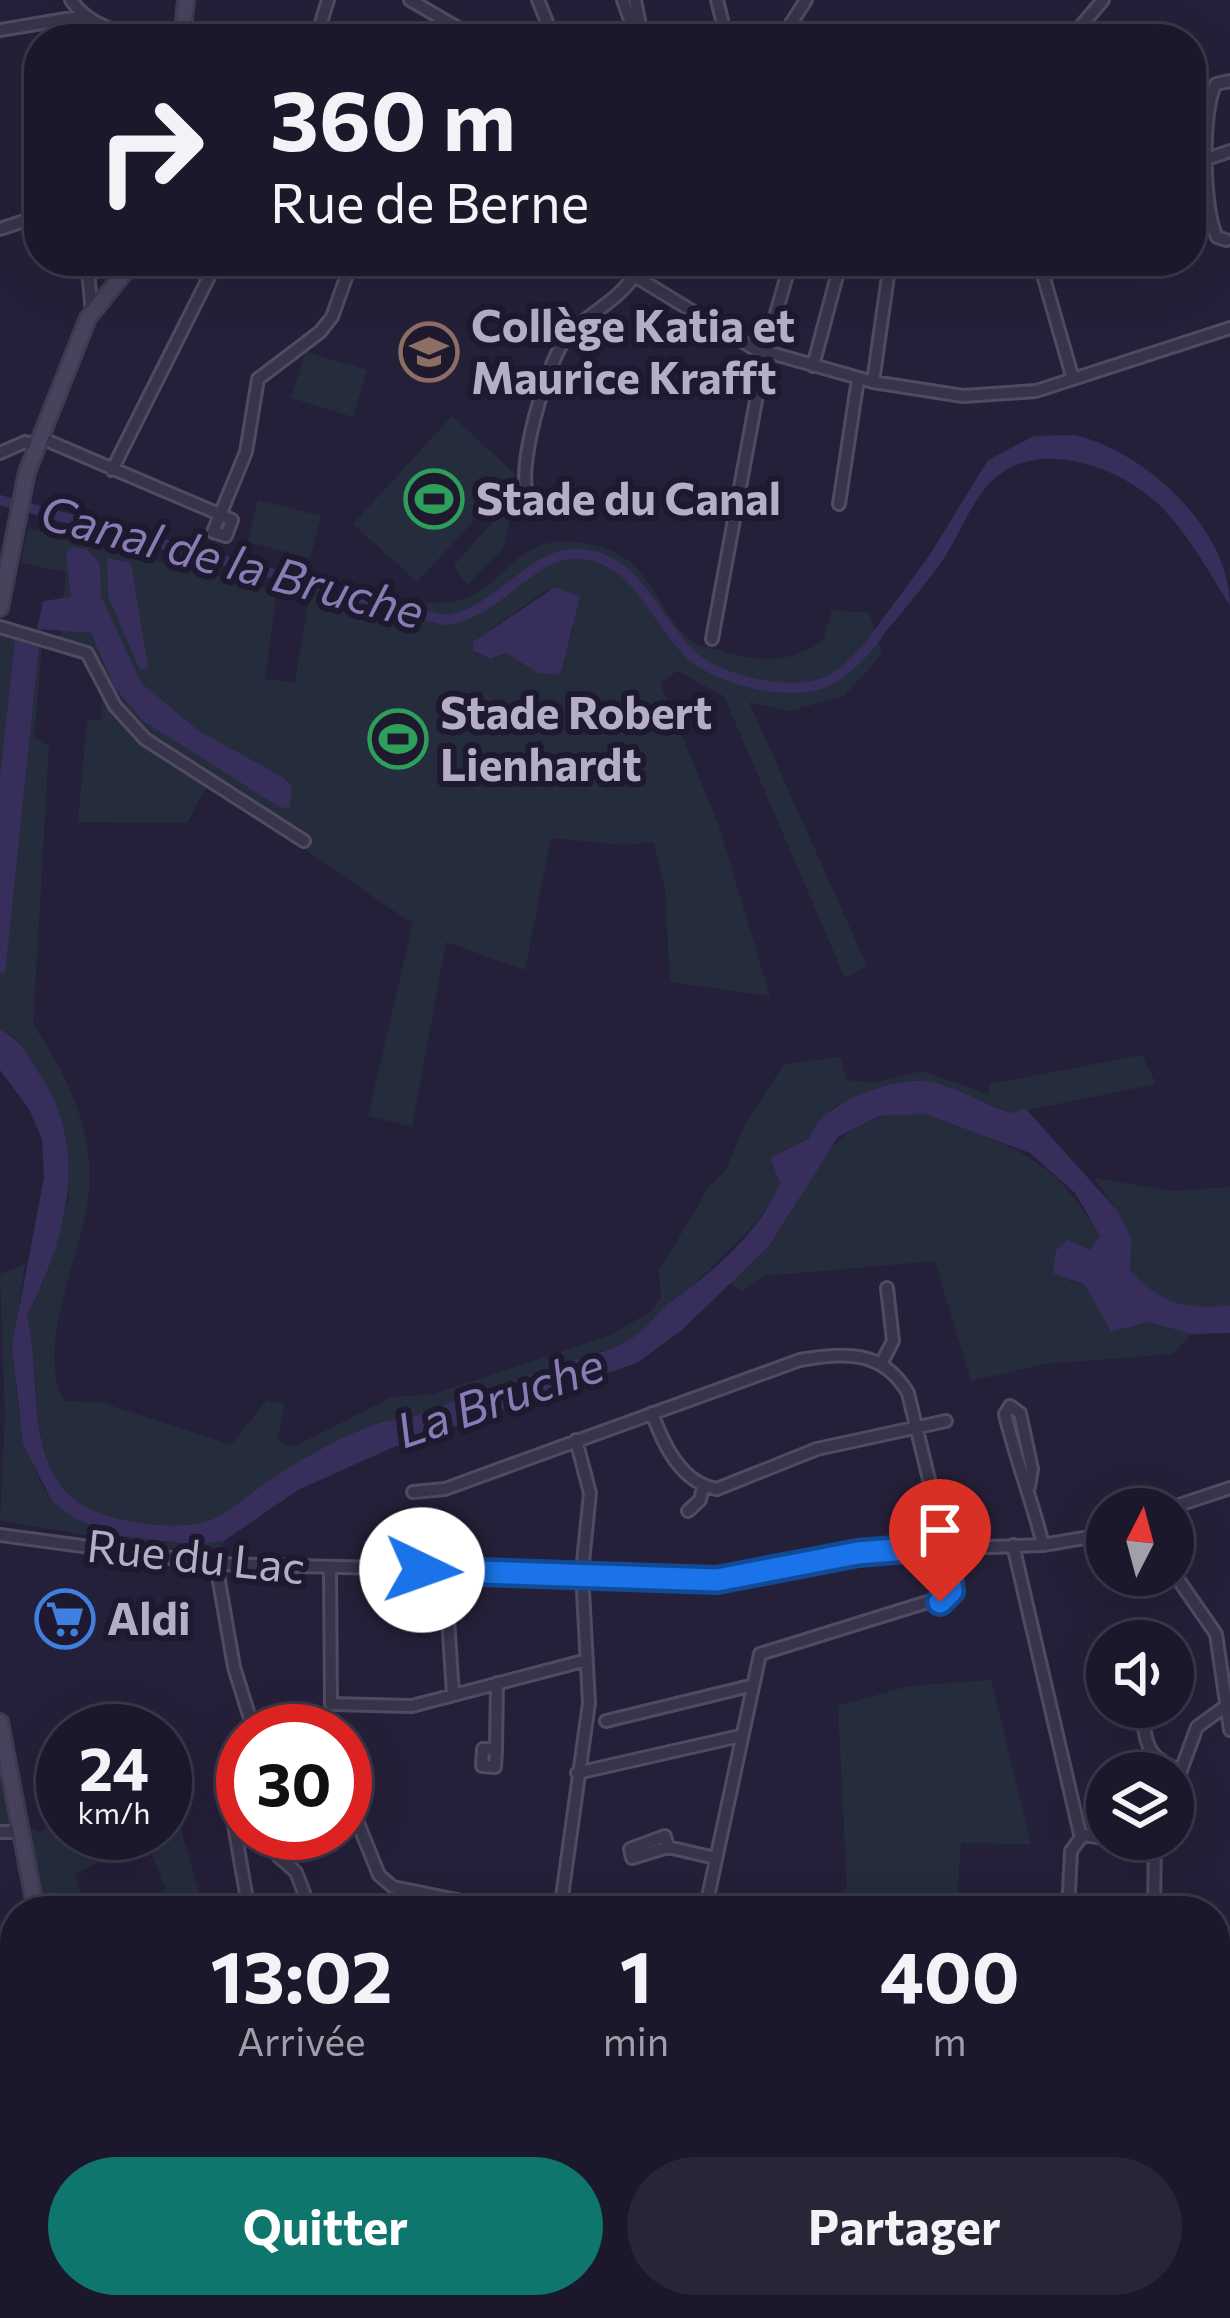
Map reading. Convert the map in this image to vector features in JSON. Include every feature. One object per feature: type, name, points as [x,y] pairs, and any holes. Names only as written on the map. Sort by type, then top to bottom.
[{"type":"main road","points":[[0,608],[19,495],[92,312],[122,276]]},
{"type":"main road","points":[[0,1722],[33,1896]]},
{"type":"street","points":[[71,0],[84,16],[106,24]]},
{"type":"street","points":[[410,0],[451,24]]},
{"type":"street","points":[[717,0],[722,20]]},
{"type":"street","points":[[54,24],[84,16]]},
{"type":"street","points":[[1226,240],[1217,237],[1210,221],[1208,159],[1212,88],[1230,81]]},
{"type":"street","points":[[1208,159],[1230,151]]},
{"type":"street","points":[[88,276],[92,312]]},
{"type":"street","points":[[112,470],[209,276]]},
{"type":"street","points":[[0,453],[25,442],[40,442],[219,514],[246,452],[258,379],[320,332],[332,317],[347,276]]},
{"type":"street","points":[[530,498],[523,481],[558,350],[572,332],[614,302],[634,276],[765,352],[858,379],[984,398],[1023,394],[1073,380],[1230,328]]},
{"type":"street","points":[[712,640],[765,352],[787,276]]},
{"type":"street","points":[[813,366],[837,276]]},
{"type":"street","points":[[873,382],[888,276]]},
{"type":"street","points":[[1043,276],[1073,380]]},
{"type":"street","points":[[839,504],[858,379]]},
{"type":"street","points":[[0,627],[87,653],[116,706],[146,739],[304,841]]},
{"type":"street","points":[[882,1362],[893,1341],[887,1288]]},
{"type":"street","points":[[413,1492],[445,1489],[800,1360],[844,1354],[882,1362],[908,1393],[952,1586],[946,1599],[767,1650],[755,1661],[708,1896]]},
{"type":"street","points":[[1029,1486],[1019,1474],[1006,1414],[1010,1406],[1020,1412],[1032,1468],[1029,1486],[1043,1545]]},
{"type":"street","points":[[652,1413],[670,1453],[703,1486],[734,1486],[817,1449],[946,1421]]},
{"type":"street","points":[[562,1896],[589,1703],[582,1572],[590,1493],[576,1440]]},
{"type":"street","points":[[688,1511],[700,1500],[703,1486]]},
{"type":"street","points":[[1194,1500],[1230,1488]]},
{"type":"street","name":"Rue du Lac","points":[[0,1535],[215,1564],[445,1573],[582,1572],[717,1580],[858,1553],[1043,1545],[1086,1538]]},
{"type":"street","points":[[1013,1545],[1082,1837]]},
{"type":"street","points":[[215,1564],[233,1667],[245,1704]]},
{"type":"street","points":[[330,1570],[332,1704],[412,1706],[587,1660]]},
{"type":"street","points":[[445,1573],[453,1694]]},
{"type":"street","points":[[1190,1596],[1216,1634],[1223,1708],[1230,1730]]},
{"type":"street","points":[[496,1749],[497,1683]]},
{"type":"street","points":[[606,1721],[749,1686]]},
{"type":"street","points":[[1188,1752],[1197,1727],[1223,1708]]},
{"type":"street","points":[[577,1773],[740,1736]]},
{"type":"street","points":[[0,1832],[18,1832]]},
{"type":"street","points":[[1082,1837],[1086,1837]]},
{"type":"street","points":[[1068,1896],[1071,1851],[1082,1837]]},
{"type":"street","points":[[668,1847],[715,1858]]},
{"type":"street","points":[[372,1858],[379,1875],[393,1887],[437,1896]]},
{"type":"street","points":[[240,1860],[246,1896]]},
{"type":"street","points":[[282,1860],[296,1872],[305,1896]]},
{"type":"street","points":[[1154,1860],[1154,1896]]},
{"type":"shaded area","points":[[306,352],[367,370],[353,417],[291,398]]},
{"type":"shaded area","name":"Stade du Canal","points":[[452,416],[516,475],[417,582],[353,524]]},
{"type":"shaded area","points":[[258,500],[321,516],[310,558],[248,542]]},
{"type":"shaded area","points":[[501,513],[510,521],[503,549],[467,585],[454,565]]},
{"type":"shaded area","points":[[28,528],[277,591],[265,679],[295,683],[314,570],[389,596],[449,602],[483,589],[534,548],[571,542],[597,546],[631,563],[692,641],[760,659],[797,654],[823,641],[832,610],[869,613],[882,654],[844,696],[789,711],[749,702],[867,966],[845,978],[724,696],[677,671],[660,683],[719,826],[770,996],[670,982],[665,888],[653,842],[624,845],[551,838],[525,970],[446,942],[412,1127],[368,1116],[413,923],[206,787],[187,823],[78,822],[86,729],[88,720],[101,721],[104,675],[89,644],[60,638],[66,572],[21,563]],"holes":[[[549,588],[573,630],[555,676],[507,653],[496,659],[476,654],[477,639]]]},
{"type":"shaded area","points":[[0,633],[42,644],[34,738],[49,746],[33,1025],[77,1108],[90,1176],[57,1329],[56,1380],[64,1401],[103,1403],[231,1445],[267,1400],[285,1404],[277,1440],[293,1447],[392,1397],[434,1394],[613,1334],[651,1311],[661,1297],[659,1271],[709,1187],[727,1168],[744,1126],[784,1064],[841,1057],[846,1080],[873,1083],[922,1071],[988,1094],[990,1084],[1142,1055],[1156,1084],[1013,1113],[931,1082],[836,1105],[810,1138],[770,1158],[780,1183],[754,1224],[702,1277],[623,1343],[415,1416],[381,1422],[211,1520],[163,1525],[91,1510],[61,1486],[42,1441],[27,1316],[43,1284],[69,1198],[39,1074],[12,1035],[0,1029]]},
{"type":"shaded area","points":[[925,1114],[1005,1145],[1046,1169],[1064,1186],[1100,1236],[1069,1281],[1085,1285],[1111,1332],[1148,1322],[1192,1334],[1173,1354],[1044,1364],[971,1381],[935,1261],[764,1276],[743,1291],[729,1283],[770,1244],[828,1153],[845,1136],[891,1115]]},
{"type":"shaded area","points":[[1094,1178],[1171,1191],[1230,1187],[1230,1305],[1189,1309],[1151,1292],[1129,1271],[1116,1209]]},
{"type":"shaded area","points":[[25,1264],[15,1356],[19,1416],[26,1445],[52,1501],[167,1543],[224,1541],[221,1551],[185,1551],[0,1521],[5,1416],[0,1274]]},
{"type":"shaded area","points":[[991,1680],[1031,1844],[961,1843],[957,1896],[833,1896],[847,1889],[838,1706],[909,1686]]},
{"type":"shaded area","points":[[0,1766],[10,1823],[36,1831],[36,1860],[100,1860],[75,1874],[82,1896],[23,1896],[9,1824],[0,1825]]},
{"type":"shaded area","points":[[154,1860],[190,1860],[200,1896],[157,1896],[165,1888]]},
{"type":"water","points":[[1074,435],[1129,458],[1179,498],[1216,549],[1230,606],[1176,524],[1138,488],[1077,462],[1033,460],[1013,466],[987,487],[940,564],[871,650],[865,643],[929,556],[988,460],[1034,436]]},
{"type":"water","points":[[72,547],[88,550],[100,564],[101,596],[141,683],[199,731],[284,778],[292,786],[290,807],[281,808],[142,720],[115,688],[91,633],[37,629],[43,601],[71,597],[66,553]]},
{"type":"water","points":[[107,558],[131,563],[148,667],[140,670],[108,596]]},
{"type":"water","points":[[555,587],[580,597],[560,675],[538,673],[507,653],[491,659],[473,651],[473,642]]},
{"type":"water","points":[[15,640],[39,647],[5,974],[0,972],[0,777]]},
{"type":"water","name":"La Bruche","points":[[0,1029],[24,1050],[42,1078],[65,1136],[67,1197],[61,1227],[27,1316],[42,1441],[61,1486],[79,1503],[107,1516],[163,1525],[211,1520],[304,1459],[361,1430],[415,1416],[623,1343],[748,1234],[780,1183],[770,1158],[810,1138],[816,1125],[843,1103],[899,1083],[932,1082],[1012,1113],[1025,1108],[1116,1209],[1131,1237],[1130,1271],[1175,1302],[1230,1305],[1230,1333],[1192,1334],[1148,1322],[1111,1332],[1085,1285],[1053,1273],[1056,1250],[1068,1240],[1090,1250],[1100,1236],[1075,1193],[1030,1153],[925,1114],[879,1116],[838,1137],[770,1245],[682,1330],[637,1363],[396,1446],[298,1490],[224,1541],[195,1545],[123,1536],[77,1520],[52,1501],[23,1444],[12,1346],[44,1177],[42,1139],[29,1109],[0,1070]]},
{"type":"waterway","name":"Canal de la Bruche","points":[[0,500],[444,620],[482,607],[562,555],[600,558],[631,578],[691,655],[720,673],[758,684],[798,688],[830,680],[877,636]]},
{"type":"place","name":"Collège Katia et Maurice Krafft","points":[[429,352]]},
{"type":"place","name":"Stade du Canal","points":[[434,499]]},
{"type":"place","name":"Stade Robert Lienhardt","points":[[398,739]]},
{"type":"place","name":"Aldi","points":[[65,1619]]},
{"type":"route","points":[[422,1570],[717,1580],[858,1553],[944,1546],[951,1591],[940,1602]]}]
